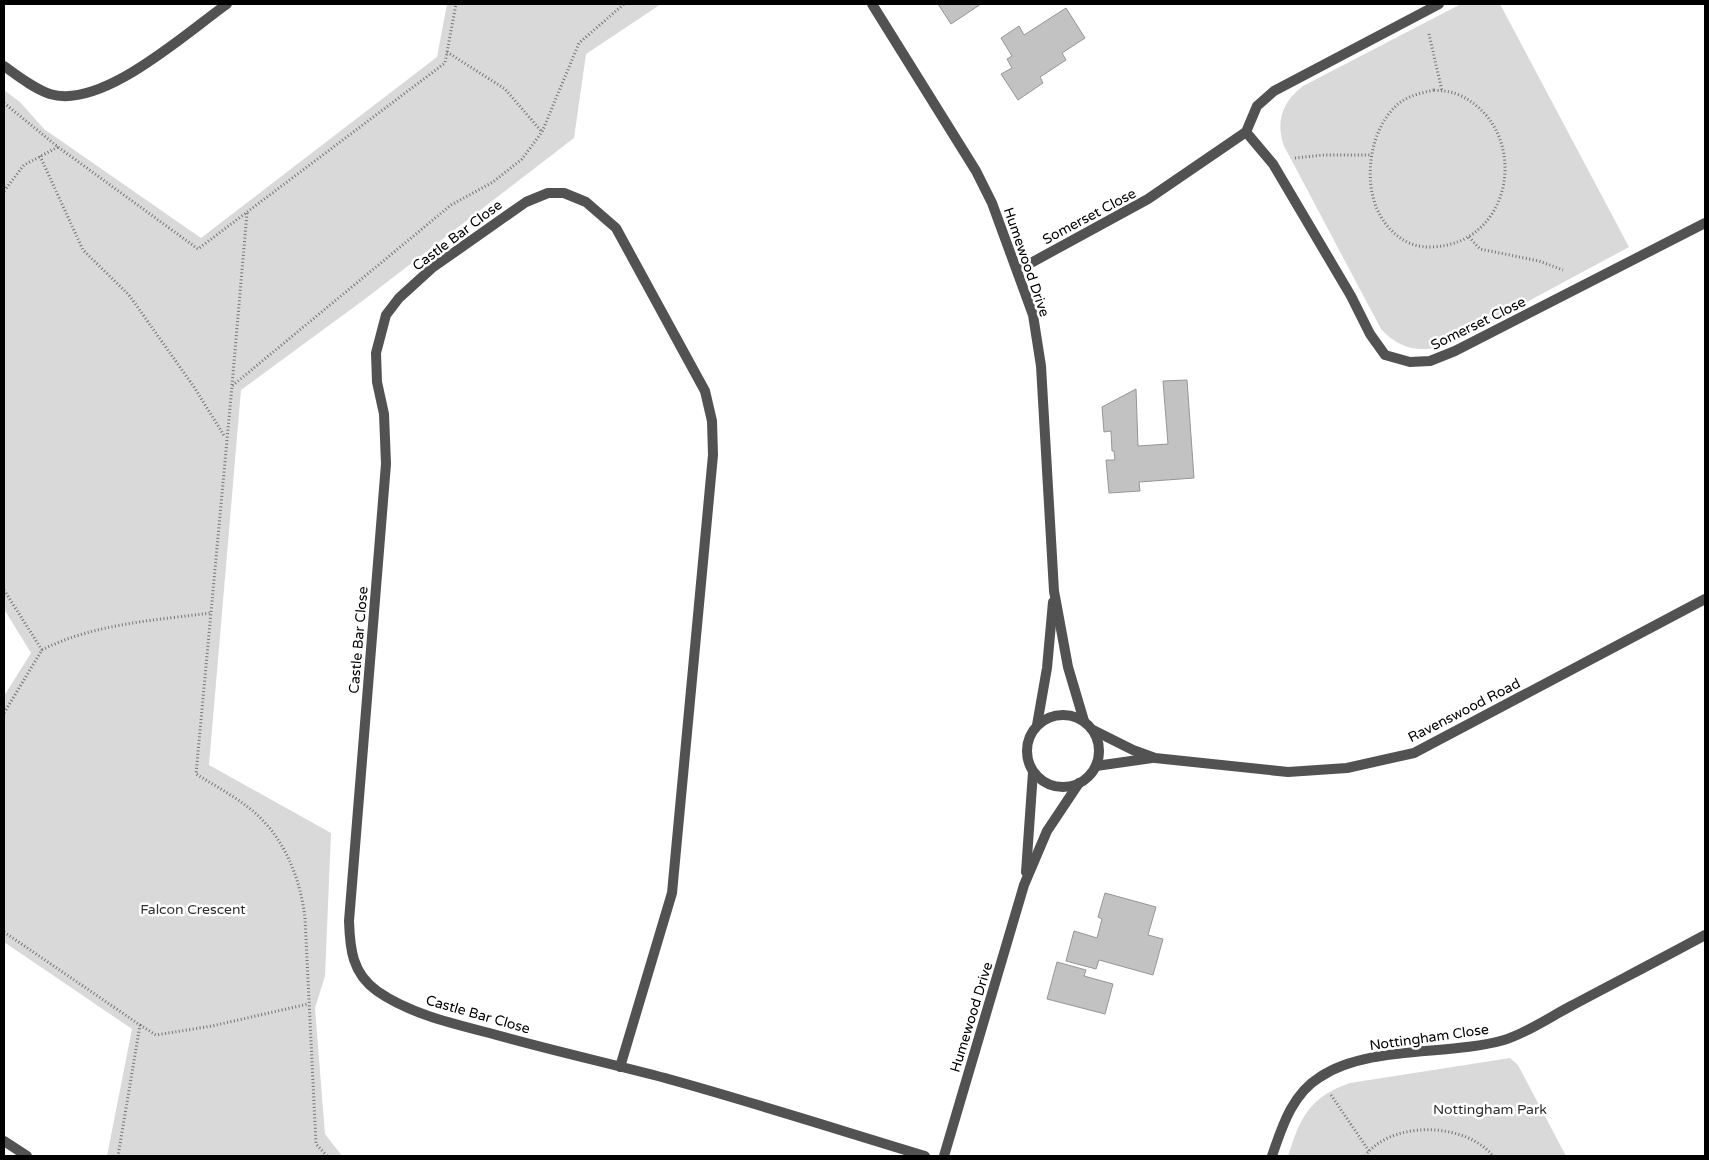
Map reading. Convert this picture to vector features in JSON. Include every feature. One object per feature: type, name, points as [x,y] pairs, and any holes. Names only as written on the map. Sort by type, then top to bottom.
[{"type":"street","points":[[4,66],[33,86],[51,94],[72,96],[101,88],[131,74],[226,4]]},
{"type":"street","name":"Humewood Drive","points":[[872,4],[976,171],[992,203],[1033,315],[1040,366],[1054,592],[1068,667],[1084,721]]},
{"type":"street","points":[[1246,132],[1257,106],[1274,91],[1439,4]]},
{"type":"street","name":"Somerset Close","points":[[1018,270],[1148,199],[1246,132],[1273,164],[1351,296],[1370,334],[1385,355],[1410,362],[1430,361],[1455,351],[1705,223]]},
{"type":"street","name":"Castle Bar Close","points":[[620,1067],[672,893],[713,455],[712,421],[704,391],[616,228],[586,202],[564,193],[548,193],[526,202],[432,268],[399,298],[386,314],[380,332],[376,354],[377,382],[384,414],[386,464],[349,921],[350,949],[360,976],[376,991],[400,1004],[453,1024],[620,1067],[925,1156]]},
{"type":"street","name":"Humewood Drive","points":[[1037,725],[1047,668],[1054,592]]},
{"type":"street","name":"Ravenswood Road","points":[[1096,766],[1155,758],[1288,772],[1347,768],[1414,753],[1705,599]]},
{"type":"street","points":[[1059,714],[1072,716],[1084,721],[1093,730],[1098,741],[1099,753],[1096,766],[1089,776],[1078,784],[1066,787],[1054,786],[1042,781],[1033,772],[1026,748],[1030,736],[1037,725],[1047,718],[1059,714]]},
{"type":"street","name":"Ravenswood Road","points":[[1093,730],[1155,758]]},
{"type":"street","name":"Humewood Drive","points":[[1024,886],[1033,772]]},
{"type":"street","name":"Humewood Drive","points":[[944,1156],[1024,886],[1046,831],[1078,784]]},
{"type":"street","name":"Nottingham Close","points":[[1272,1156],[1289,1112],[1302,1093],[1319,1077],[1344,1065],[1384,1056],[1463,1048],[1505,1040],[1705,935]]},
{"type":"street","points":[[4,1141],[27,1156]]},
{"type":"path","points":[[4,103],[58,147],[198,249],[444,63],[456,4]]},
{"type":"path","points":[[232,386],[451,205],[494,182],[522,159],[542,132],[579,43],[624,4]]},
{"type":"path","points":[[1422,12],[1433,45],[1442,91]]},
{"type":"path","points":[[447,52],[505,89],[542,132]]},
{"type":"path","points":[[1434,90],[1458,94],[1476,105],[1498,133],[1504,163],[1501,197],[1487,221],[1469,237],[1443,247],[1422,248],[1407,243],[1393,233],[1380,217],[1372,199],[1369,169],[1372,155],[1386,118],[1397,105],[1415,95],[1434,90]]},
{"type":"path","points":[[4,191],[24,165],[58,147]]},
{"type":"path","points":[[1273,164],[1298,157],[1372,155]]},
{"type":"path","points":[[40,156],[83,250],[129,295],[194,387],[225,437]]},
{"type":"path","points":[[247,212],[232,386],[225,437],[196,774],[249,808],[269,828],[286,852],[303,897],[316,1144],[327,1156]]},
{"type":"path","points":[[1469,237],[1480,249],[1539,261],[1563,270],[1579,288]]},
{"type":"path","points":[[4,590],[42,650]]},
{"type":"path","points":[[4,713],[42,650],[57,642],[133,623],[211,613]]},
{"type":"path","points":[[4,932],[156,1035],[212,1026],[308,1004]]},
{"type":"path","points":[[118,1156],[140,1025]]},
{"type":"path","points":[[1319,1077],[1369,1151]]},
{"type":"path","points":[[1365,1156],[1369,1151],[1400,1134],[1436,1130],[1466,1136],[1493,1156]]},
{"type":"green space","name":"Falcon Crescent","points":[[447,4],[661,4],[586,54],[574,138],[365,299],[241,390],[209,765],[331,833],[325,976],[315,1008],[325,1134],[342,1156],[107,1156],[132,1029],[4,942],[4,696],[31,653],[4,609],[4,90],[20,102],[44,129],[201,238],[437,57]]},
{"type":"green space","points":[[1461,4],[1500,4],[1629,247],[1447,345],[1428,349],[1411,348],[1388,336],[1381,329],[1284,146],[1281,137],[1281,120],[1290,98],[1303,86]]},
{"type":"green space","name":"Nottingham Park","points":[[1510,1058],[1518,1065],[1566,1156],[1288,1156],[1297,1131],[1308,1110],[1325,1095],[1336,1089],[1350,1083]]},
{"type":"building","points":[[938,4],[981,4],[951,24]]},
{"type":"building","points":[[1066,8],[1085,38],[1062,53],[1066,60],[1040,77],[1043,83],[1018,100],[1001,74],[1012,68],[1007,59],[1012,56],[1001,38],[1019,26],[1024,35]]},
{"type":"building","points":[[1187,380],[1194,478],[1139,482],[1140,491],[1109,493],[1106,460],[1115,460],[1114,451],[1112,451],[1111,431],[1104,432],[1102,407],[1136,389],[1138,446],[1168,444],[1163,381]]},
{"type":"building","points":[[1105,893],[1156,907],[1148,935],[1163,939],[1153,975],[1099,960],[1096,969],[1066,961],[1074,931],[1097,938],[1102,919],[1098,917]]},
{"type":"building","points":[[1057,962],[1086,970],[1084,976],[1113,984],[1105,1014],[1047,999]]}]
